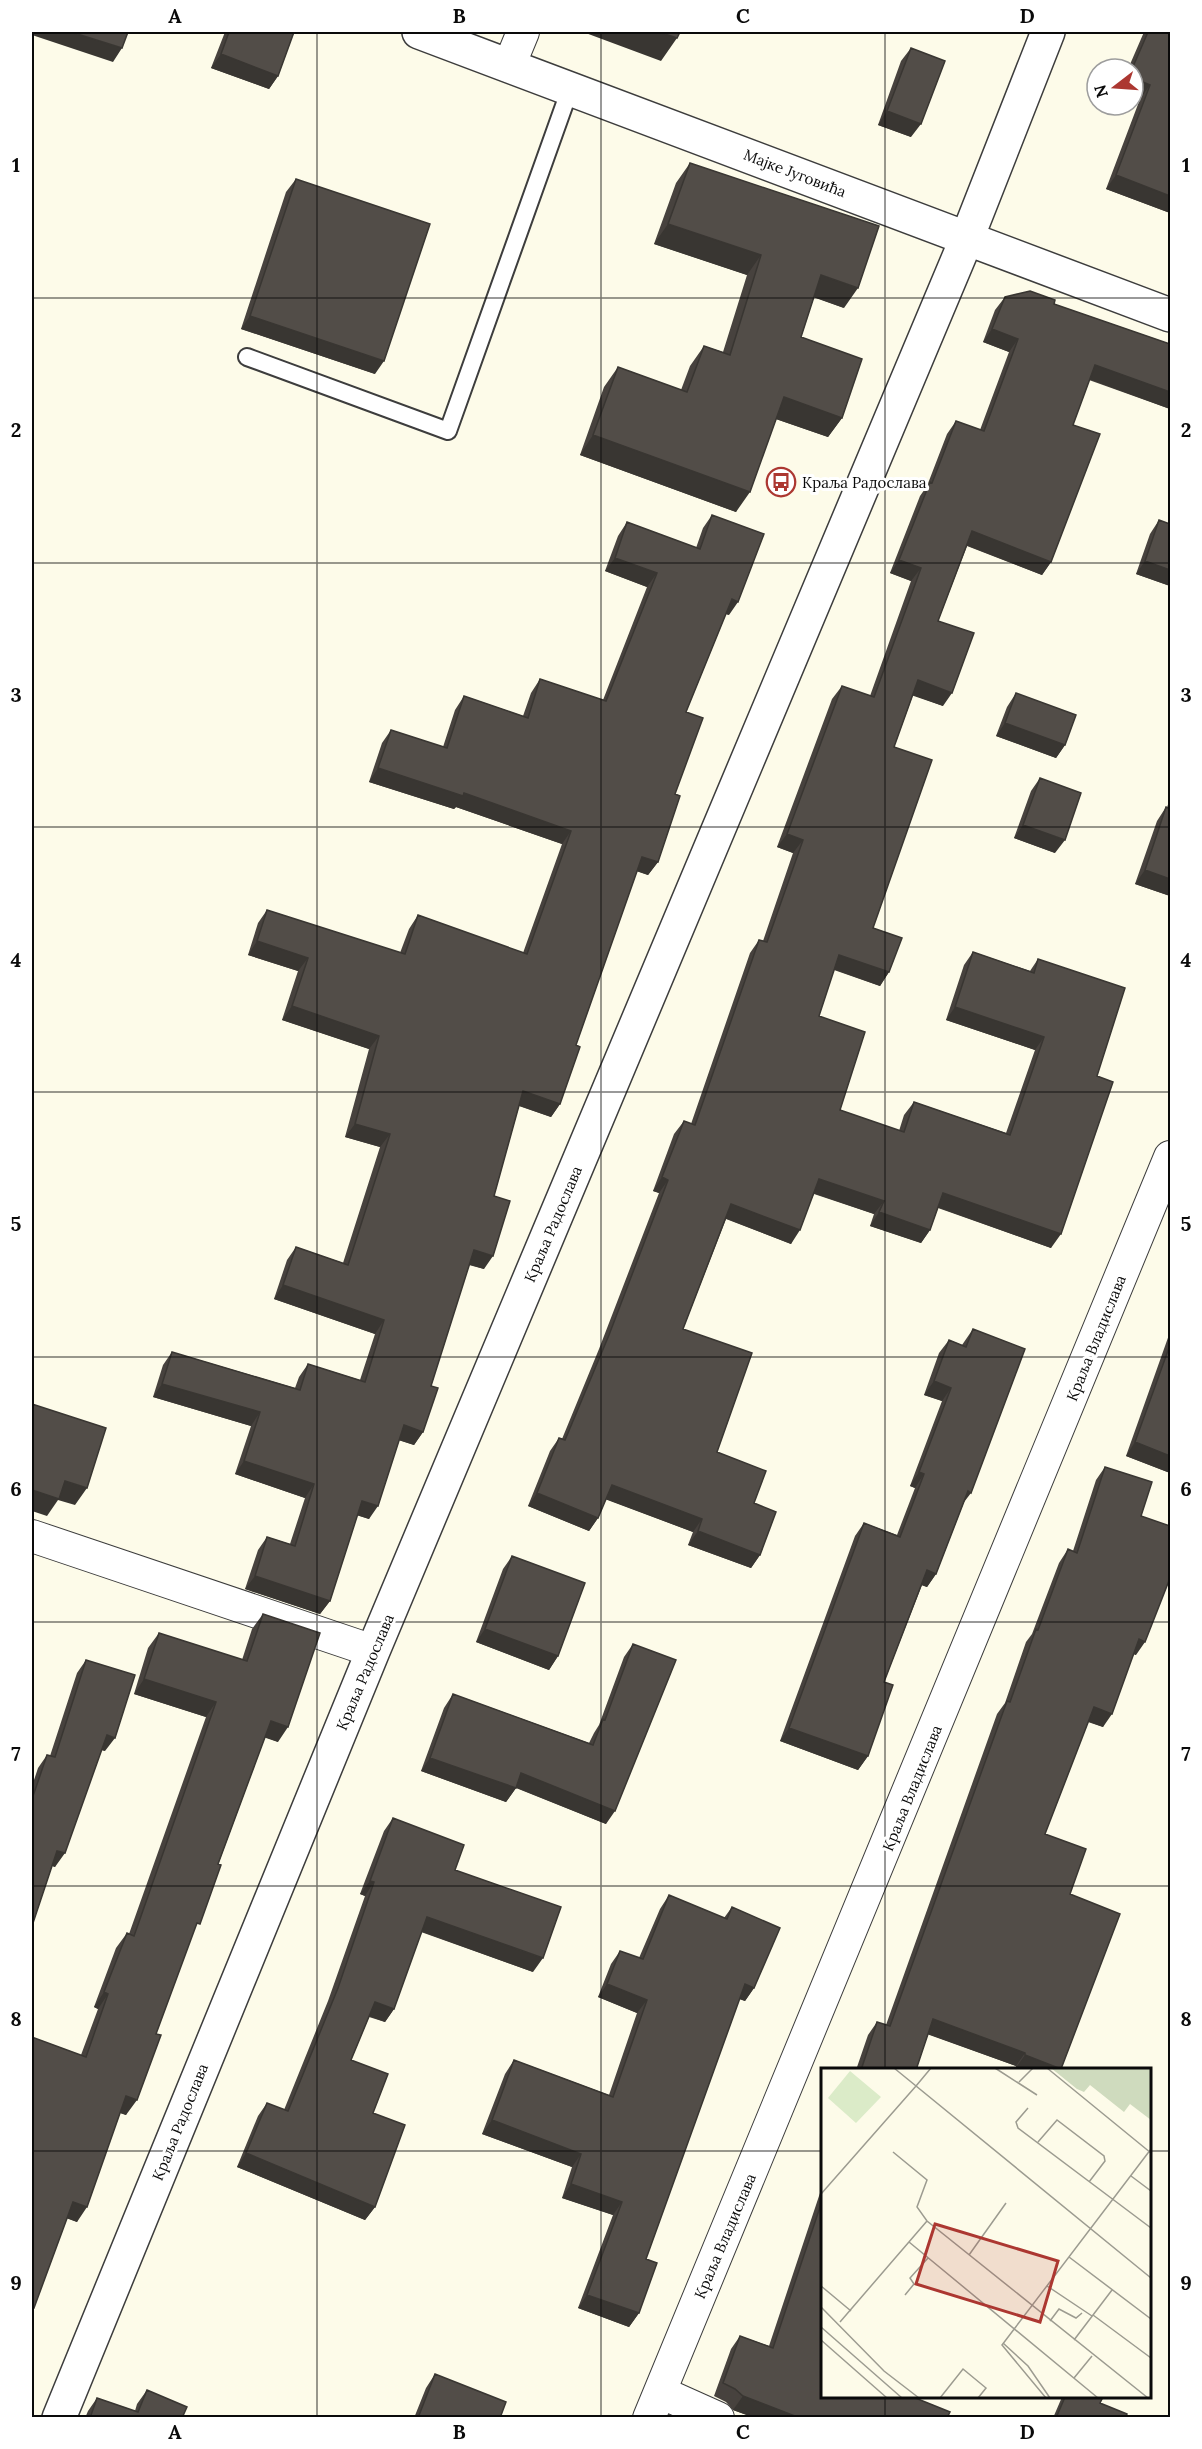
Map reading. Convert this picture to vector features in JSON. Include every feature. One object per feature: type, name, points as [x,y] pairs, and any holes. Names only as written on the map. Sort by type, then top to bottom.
[{"type":"street","name":"Мајке Југовића","points":[[419,32],[1170,315]]},
{"type":"street","points":[[509,66],[523,32]]},
{"type":"street","name":"Краља Радослава","points":[[59,2418],[374,1651],[967,238],[1048,32]]},
{"type":"street","name":"Краља Владислава","points":[[654,2405],[890,1840],[1170,1156]]},
{"type":"street","points":[[32,1536],[374,1651]]},
{"type":"street","points":[[654,2405],[718,2418]]},
{"type":"lane","points":[[247,357],[448,431],[570,89]]},
{"type":"building","points":[[71,32],[128,32],[122,48]]},
{"type":"building","points":[[229,32],[294,32],[278,76],[221,54]]},
{"type":"building","points":[[659,32],[680,32],[677,38]]},
{"type":"building","points":[[1148,32],[1170,32],[1170,196],[1116,175],[1138,117],[1145,117],[1145,98],[1150,85],[1145,83],[1145,57],[1137,57]]},
{"type":"building","points":[[911,48],[945,61],[921,124],[887,111]]},
{"type":"building","points":[[690,163],[879,226],[858,288],[821,275],[801,337],[862,359],[842,418],[784,397],[750,492],[593,435],[618,367],[687,392],[704,346],[730,355],[761,255],[668,224]]},
{"type":"building","points":[[296,179],[430,224],[384,361],[250,316]]},
{"type":"building","points":[[1030,291],[1055,300],[1054,304],[1170,344],[1170,392],[1095,365],[1073,425],[1100,434],[1051,562],[972,531],[938,621],[974,633],[952,693],[918,680],[894,747],[932,760],[873,928],[902,938],[889,972],[839,955],[819,1016],[865,1032],[840,1110],[904,1132],[914,1102],[1010,1135],[1044,1037],[955,1007],[973,952],[1034,973],[1038,959],[1125,988],[1097,1076],[1113,1082],[1061,1234],[943,1193],[930,1230],[879,1212],[884,1201],[819,1179],[800,1230],[731,1204],[683,1329],[752,1353],[717,1452],[766,1471],[754,1503],[776,1512],[760,1555],[698,1531],[702,1519],[612,1485],[598,1518],[537,1493],[559,1438],[565,1440],[609,1335],[668,1180],[662,1177],[684,1121],[695,1125],[759,940],[767,942],[803,840],[787,834],[842,686],[874,697],[921,568],[899,560],[956,421],[984,431],[1018,339],[992,329],[1005,297]]},
{"type":"building","points":[[712,515],[764,534],[738,602],[732,599],[686,712],[703,718],[675,794],[680,796],[658,862],[642,857],[576,1045],[580,1047],[560,1104],[523,1091],[494,1196],[510,1201],[493,1256],[474,1250],[431,1386],[438,1388],[423,1432],[404,1425],[378,1506],[362,1501],[330,1601],[255,1576],[267,1537],[295,1546],[314,1484],[244,1461],[260,1412],[162,1384],[172,1352],[300,1390],[308,1364],[365,1382],[384,1320],[283,1285],[296,1247],[348,1265],[390,1134],[355,1124],[379,1036],[292,1006],[308,958],[257,941],[267,910],[405,954],[418,915],[527,954],[571,831],[464,793],[463,796],[378,768],[391,730],[447,748],[464,696],[528,718],[540,679],[606,701],[657,573],[615,558],[627,522],[700,549]]},
{"type":"building","points":[[1159,520],[1170,524],[1170,570],[1145,561]]},
{"type":"building","points":[[1016,693],[1076,715],[1065,745],[1005,723]]},
{"type":"building","points":[[1040,778],[1081,793],[1065,840],[1023,825]]},
{"type":"building","points":[[1166,807],[1170,809],[1170,879],[1145,870]]},
{"type":"building","points":[[973,1329],[1025,1349],[971,1493],[968,1491],[936,1574],[927,1570],[884,1682],[893,1685],[868,1756],[789,1728],[864,1523],[900,1537],[924,1474],[919,1472],[951,1388],[934,1381],[949,1340],[966,1347]]},
{"type":"building","points":[[1170,1345],[1170,1456],[1135,1442]]},
{"type":"building","points":[[32,1404],[106,1428],[87,1488],[65,1481],[59,1499],[32,1490]]},
{"type":"building","points":[[1105,1467],[1152,1482],[1141,1516],[1170,1526],[1170,1578],[1145,1642],[1139,1639],[1112,1714],[1094,1707],[1045,1834],[1086,1849],[1070,1894],[1120,1914],[1061,2068],[933,2019],[917,2068],[862,2068],[877,2022],[890,2026],[1007,1701],[1010,1702],[1068,1549],[1077,1553]]},
{"type":"building","points":[[512,1556],[585,1583],[558,1656],[485,1629]]},
{"type":"building","points":[[263,1614],[320,1633],[288,1727],[271,1721],[218,1864],[221,1865],[200,1924],[197,1923],[156,2034],[161,2035],[137,2100],[126,2096],[87,2207],[73,2202],[34,2308],[32,2307],[32,2037],[86,2057],[108,1994],[104,1992],[127,1933],[134,1936],[216,1702],[144,1679],[159,1633],[247,1661]]},
{"type":"building","points":[[633,1644],[676,1660],[615,1811],[521,1773],[516,1788],[430,1758],[453,1694],[593,1745],[603,1719],[605,1720]]},
{"type":"building","points":[[86,1660],[135,1675],[115,1738],[107,1735],[65,1853],[57,1851],[32,1926],[32,1799],[47,1755],[55,1757]]},
{"type":"building","points":[[393,1818],[464,1845],[455,1870],[561,1907],[543,1958],[427,1917],[394,2009],[375,2002],[351,2060],[388,2074],[373,2113],[405,2125],[375,2207],[246,2153],[267,2103],[288,2111],[338,1988],[374,1882],[370,1881]]},
{"type":"building","points":[[669,1895],[727,1919],[732,1907],[780,1928],[754,1988],[745,1984],[646,2259],[657,2263],[639,2313],[587,2295],[622,2202],[571,2184],[581,2154],[492,2120],[514,2060],[613,2097],[647,2000],[607,1984],[620,1951],[643,1959]]},
{"type":"building","points":[[821,2204],[821,2398],[915,2398],[950,2412],[947,2418],[800,2418],[743,2396],[723,2383],[740,2336],[773,2348]]},
{"type":"building","points":[[435,2374],[506,2402],[500,2418],[418,2418]]},
{"type":"building","points":[[147,2390],[187,2407],[182,2418],[90,2418],[97,2398],[138,2412]]},
{"type":"building","points":[[1065,2398],[1102,2398],[1100,2403],[1127,2414],[1126,2418],[1056,2418]]},
{"type":"place","name":"Краља Радослава","points":[[781,482]]}]
